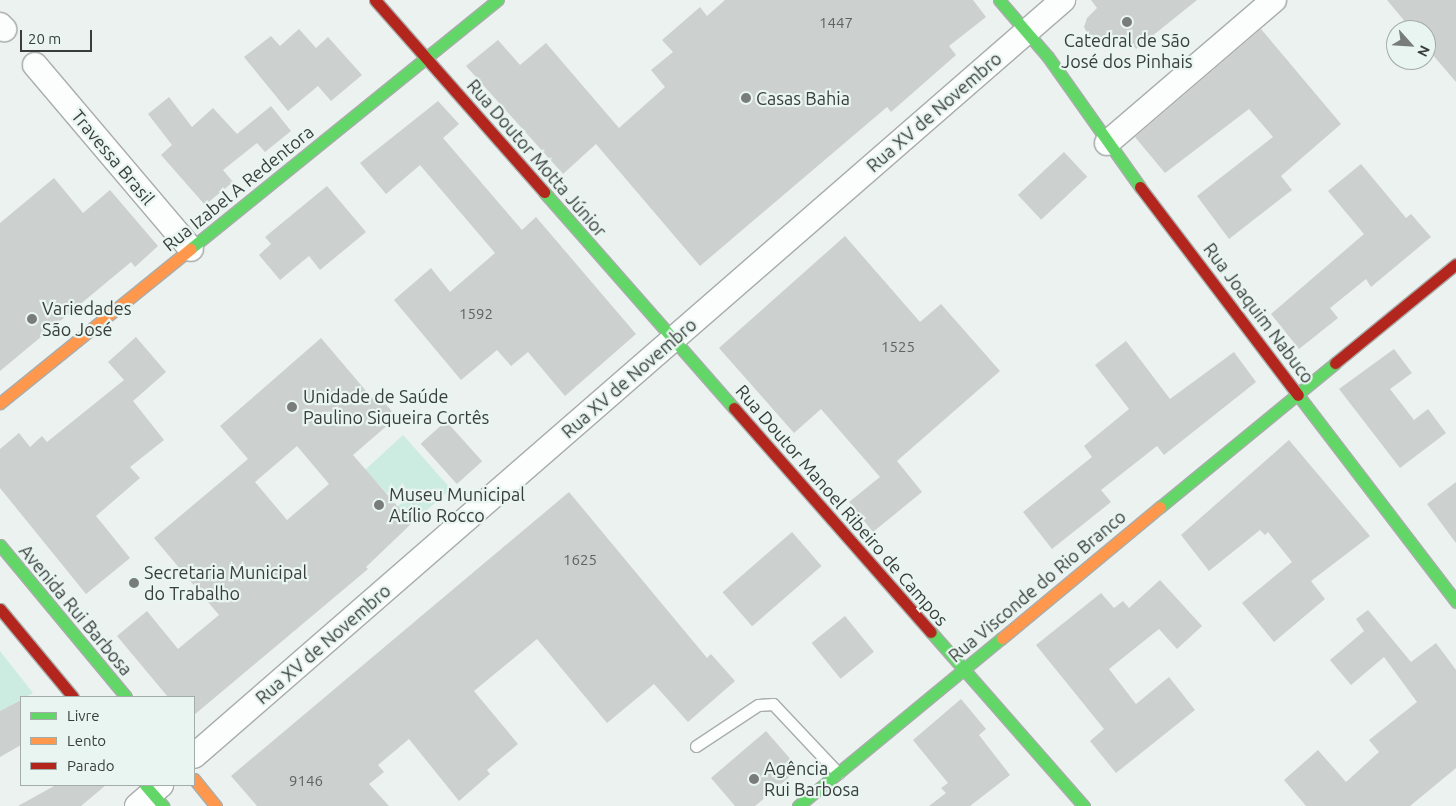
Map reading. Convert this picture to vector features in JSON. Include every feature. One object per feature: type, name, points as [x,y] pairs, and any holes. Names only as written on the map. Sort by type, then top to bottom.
[{"type":"main road","name":"Rua Doutor Motta Júnior","points":[[375,0],[673,340]]},
{"type":"main road","name":"Rua Izabel A Redentora","points":[[0,403],[498,0]]},
{"type":"main road","name":"Rua Joaquim Nabuco","points":[[999,0],[1032,38],[1107,143],[1456,602]]},
{"type":"main road","name":"Rua Visconde do Rio Branco","points":[[798,806],[1456,264]]},
{"type":"main road","name":"Rua Doutor Manoel Ribeiro de Campos","points":[[673,340],[1084,806]]},
{"type":"main road","name":"Avenida Rui Barbosa","points":[[0,545],[125,696]]},
{"type":"main road","points":[[0,608],[72,696]]},
{"type":"main road","points":[[195,780],[216,806]]},
{"type":"street","name":"Rua XV de Novembro","points":[[195,755],[561,449],[673,340],[1032,38],[1063,0]]},
{"type":"street","points":[[1107,143],[1274,0]]},
{"type":"street","name":"Travessa Brasil","points":[[35,65],[191,249]]},
{"type":"lane","points":[[696,746],[758,705],[773,704],[838,773]]},
{"type":"green space","points":[[403,435],[451,489],[412,523],[397,507],[402,503],[391,490],[387,493],[365,470]]},
{"type":"green space","points":[[0,651],[33,693],[28,696],[20,696],[20,700],[0,711]]},
{"type":"building","points":[[725,0],[973,0],[986,17],[949,46],[956,55],[891,112],[887,107],[700,266],[596,144],[563,174],[466,66],[498,40],[520,65],[546,43],[619,128],[665,87],[651,70],[673,52],[662,40],[700,7],[707,16]]},
{"type":"building","name":"Catedral de São José dos Pinhais","points":[[1091,0],[1197,0],[1136,49],[1126,35],[1113,46],[1093,44],[1084,27],[1087,18],[1097,8]]},
{"type":"building","points":[[1387,0],[1456,0],[1456,82],[1436,59],[1436,20],[1404,20]]},
{"type":"building","points":[[299,29],[316,48],[328,37],[362,75],[331,101],[318,86],[288,111],[244,57],[271,36],[280,46]]},
{"type":"building","points":[[1261,29],[1341,124],[1281,176],[1292,190],[1229,239],[1197,196],[1273,137],[1249,109],[1165,173],[1135,137]]},
{"type":"building","points":[[169,97],[192,127],[213,108],[237,134],[271,106],[291,131],[265,152],[257,143],[223,170],[233,182],[205,205],[161,155],[172,145],[148,114]]},
{"type":"building","points":[[438,101],[459,124],[443,138],[522,230],[536,217],[636,334],[565,396],[528,352],[511,366],[497,350],[461,380],[394,300],[431,268],[450,292],[495,253],[420,165],[386,194],[360,163]]},
{"type":"building","points":[[1064,152],[1087,177],[1041,220],[1018,195]]},
{"type":"building","points":[[1361,164],[1406,218],[1411,214],[1431,237],[1371,287],[1366,279],[1330,308],[1338,318],[1299,349],[1271,314],[1364,234],[1328,191]]},
{"type":"building","name":"Variedades São José","points":[[54,178],[83,213],[110,190],[158,246],[135,267],[131,262],[0,371],[0,223]]},
{"type":"building","points":[[327,186],[366,232],[320,270],[309,256],[280,280],[259,255],[271,244],[265,237]]},
{"type":"building","points":[[845,236],[920,322],[941,304],[1000,371],[897,461],[922,492],[873,532],[849,502],[880,477],[821,409],[794,433],[719,348]]},
{"type":"building","points":[[136,337],[166,372],[133,401],[164,440],[130,467],[140,478],[96,516],[130,558],[86,594],[0,488],[0,449],[19,433],[30,447],[42,436],[47,442],[124,380],[108,362]]},
{"type":"building","points":[[321,338],[378,405],[382,400],[397,417],[353,455],[412,523],[366,567],[368,569],[195,714],[195,696],[167,696],[117,636],[147,611],[178,649],[219,615],[154,538],[248,459],[220,426]],"holes":[[[297,446],[329,484],[287,520],[255,482]]]},
{"type":"building","points":[[1126,341],[1170,399],[1234,352],[1256,382],[1164,455],[1157,446],[1101,490],[1111,502],[1052,549],[1023,512],[1092,457],[1084,446],[1129,409],[1095,365]]},
{"type":"building","points":[[1394,349],[1412,373],[1390,389],[1414,420],[1428,409],[1446,433],[1400,468],[1339,389]]},
{"type":"building","points":[[446,421],[482,461],[457,484],[421,444]]},
{"type":"building","points":[[1289,440],[1370,536],[1311,581],[1325,599],[1274,642],[1242,603],[1292,562],[1268,532],[1265,535],[1260,530],[1209,571],[1181,535]]},
{"type":"building","points":[[1456,482],[1456,543],[1427,504]]},
{"type":"building","points":[[569,492],[707,658],[711,654],[735,681],[688,722],[654,684],[607,723],[537,639],[474,691],[518,744],[487,770],[490,774],[459,801],[409,739],[378,765],[384,772],[369,784],[389,806],[257,806],[231,776]]},
{"type":"building","points":[[792,532],[822,566],[752,626],[723,592]]},
{"type":"building","points":[[1160,580],[1202,626],[1177,649],[1159,629],[1109,669],[1136,704],[1169,677],[1195,710],[1116,773],[1090,741],[1104,729],[1036,645],[1101,593],[1114,608],[1123,601],[1129,608]]},
{"type":"building","points":[[1368,610],[1411,662],[1436,643],[1456,670],[1456,768],[1410,806],[1306,806],[1284,780],[1318,750],[1346,782],[1379,752],[1369,740],[1417,702],[1384,657],[1351,685],[1330,660],[1364,631],[1356,619]]},
{"type":"building","points":[[845,616],[874,652],[841,679],[812,643]]},
{"type":"building","points":[[961,699],[986,729],[979,735],[1010,775],[970,806],[929,806],[946,793],[941,788],[948,783],[913,740]]},
{"type":"building","points":[[20,701],[20,746],[0,757],[0,711]]},
{"type":"building","points":[[766,731],[799,769],[755,806],[735,806],[711,778]]},
{"type":"building","points":[[54,786],[105,786],[81,806],[18,806]]},
{"type":"traffic: fast","points":[[190,249],[498,0]]},
{"type":"traffic: fast","points":[[999,0],[1048,57],[1140,187]]},
{"type":"traffic: fast","points":[[544,192],[734,408]]},
{"type":"traffic: fast","points":[[1160,507],[1335,363]]},
{"type":"traffic: fast","points":[[1298,395],[1456,602]]},
{"type":"traffic: fast","points":[[0,545],[125,696]]},
{"type":"traffic: fast","points":[[931,632],[1084,806]]},
{"type":"traffic: fast","points":[[798,806],[1002,638]]},
{"type":"traffic: fast","points":[[146,786],[163,806]]},
{"type":"traffic: slow","points":[[0,403],[190,249]]},
{"type":"traffic: slow","points":[[1002,638],[1160,507]]},
{"type":"traffic: slow","points":[[195,780],[216,806]]},
{"type":"traffic: jam","points":[[375,0],[544,192]]},
{"type":"traffic: jam","points":[[1140,187],[1298,395]]},
{"type":"traffic: jam","points":[[1335,363],[1456,264]]},
{"type":"traffic: jam","points":[[734,408],[931,632]]},
{"type":"traffic: jam","points":[[0,609],[72,696]]},
{"type":"place","name":"Catedral de São José dos Pinhais","points":[[1127,22]]},
{"type":"place","name":"Casas Bahia","points":[[746,98]]},
{"type":"place","name":"Variedades São José","points":[[32,319]]},
{"type":"place","name":"Unidade de Saúde Paulino Siqueira Cortês","points":[[292,407]]},
{"type":"place","name":"Museu Municipal Atílio Rocco","points":[[379,505]]},
{"type":"place","name":"Secretaria Municipal do Trabalho","points":[[134,583]]},
{"type":"place","name":"Agência Rui Barbosa","points":[[754,779]]}]
